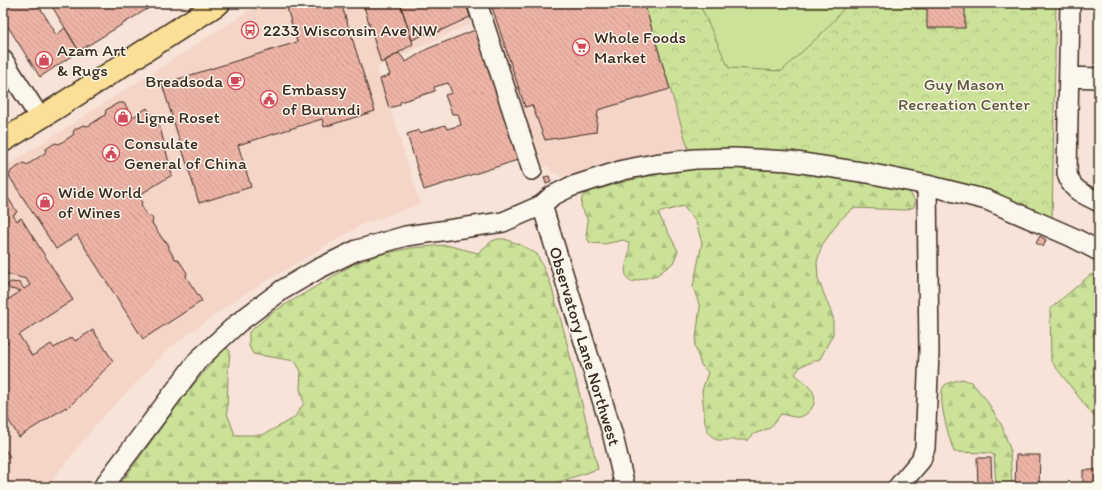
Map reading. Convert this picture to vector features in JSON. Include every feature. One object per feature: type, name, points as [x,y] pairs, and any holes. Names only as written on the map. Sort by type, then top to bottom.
[{"type":"main road","points":[[3,141],[219,3]]},
{"type":"street","points":[[477,3],[532,170]]},
{"type":"street","points":[[1070,3],[1067,166],[1069,179],[1072,186],[1078,191],[1099,202]]},
{"type":"street","points":[[3,60],[40,118]]},
{"type":"street","points":[[1068,77],[1099,78]]},
{"type":"street","points":[[103,487],[198,360],[238,323],[282,290],[318,269],[357,250],[406,236],[503,222],[542,205],[552,196],[570,187],[623,170],[654,164],[695,159],[735,158],[789,161],[868,173],[927,185],[987,200],[1072,237],[1099,251]]},
{"type":"street","points":[[898,487],[922,460],[925,448],[930,352],[927,185]]},
{"type":"street","name":"Observatory Lane Northwest","points":[[542,205],[612,432],[626,487]]},
{"type":"shaded area","points":[[261,3],[471,3],[477,21],[377,67],[420,204],[363,224],[238,298],[169,348],[100,420],[46,487],[3,487],[3,168]]},
{"type":"shaded area","name":"Whole Foods Market","points":[[486,3],[644,3],[689,151],[614,161],[566,178],[551,172],[549,166],[538,168]]},
{"type":"green space","name":"Guy Mason Recreation Center","points":[[644,3],[1056,3],[1052,222],[993,196],[689,151]]},
{"type":"green space","points":[[699,3],[847,3],[833,22],[782,71],[729,68]]},
{"type":"green space","points":[[703,167],[792,171],[873,183],[909,191],[915,201],[914,207],[905,210],[853,208],[839,221],[822,245],[817,262],[818,279],[833,317],[833,334],[820,359],[801,366],[795,374],[813,392],[814,404],[810,411],[804,416],[793,417],[781,414],[770,428],[754,434],[748,440],[717,440],[708,433],[705,422],[702,391],[708,372],[701,365],[695,346],[700,307],[693,287],[702,243],[696,222],[683,206],[658,213],[678,251],[673,263],[657,275],[631,282],[625,272],[629,252],[629,243],[624,240],[604,244],[590,243],[586,236],[588,221],[581,206],[582,197],[588,192],[631,180],[677,170]]},
{"type":"green space","points":[[505,239],[521,245],[537,254],[550,282],[565,335],[598,469],[543,487],[118,487],[182,399],[223,349],[227,348],[230,351],[227,413],[235,435],[263,435],[294,418],[304,403],[300,389],[301,371],[295,361],[253,354],[249,346],[249,332],[273,312],[354,264],[378,255],[411,248],[446,245],[478,253],[492,241]]},
{"type":"green space","points":[[1099,274],[1099,423],[1051,361],[1050,309],[1090,275]]},
{"type":"green space","points":[[962,379],[971,382],[985,398],[1002,426],[1010,449],[1012,487],[996,487],[994,455],[989,453],[954,452],[942,407],[942,390],[946,384]]},
{"type":"building","points":[[3,3],[37,3],[56,35],[65,28],[79,51],[40,77],[3,19]]},
{"type":"building","points":[[50,3],[151,3],[152,6],[79,51]]},
{"type":"building","points":[[303,3],[341,3],[375,111],[324,127],[322,119],[238,145],[251,187],[199,203],[162,84],[297,42],[287,8]]},
{"type":"building","points":[[363,3],[400,3],[413,44],[381,63]]},
{"type":"building","points":[[400,3],[466,3],[470,17],[431,35],[430,32],[412,40]]},
{"type":"building","name":"Whole Foods Market","points":[[644,3],[670,89],[598,110],[596,132],[545,140],[532,105],[525,107],[491,4]]},
{"type":"building","name":"Guy Mason Recreation Center","points":[[915,3],[965,3],[965,28],[927,28],[927,9],[915,9]]},
{"type":"building","points":[[480,28],[521,159],[424,190],[407,134],[419,130],[420,133],[445,125],[447,129],[461,125],[458,114],[452,114],[445,95],[452,93],[448,83],[434,87],[435,91],[400,102],[400,105],[389,108],[380,79],[390,75],[385,61],[399,53],[406,62],[427,49]]},
{"type":"building","points":[[118,103],[124,103],[133,117],[147,108],[160,127],[172,175],[136,197],[142,202],[141,205],[147,216],[151,216],[153,220],[152,223],[164,241],[167,242],[175,259],[178,259],[187,273],[186,277],[202,301],[143,339],[77,235],[56,249],[9,176],[11,171],[24,163],[27,165],[45,153],[46,149],[55,143],[59,144],[73,135],[74,130],[83,125],[88,126],[105,115],[106,110]]},
{"type":"building","points":[[549,176],[551,182],[546,184],[544,177]]},
{"type":"building","points":[[3,190],[17,212],[13,215],[17,221],[21,218],[73,300],[19,335],[32,356],[51,344],[54,348],[72,337],[75,341],[93,330],[113,361],[67,409],[66,407],[19,437],[3,411],[3,346],[8,343],[3,335],[3,303],[21,291],[10,289],[7,285],[11,282],[20,283],[24,289],[30,285],[26,279],[3,272]]},
{"type":"building","points":[[1040,236],[1046,240],[1043,247],[1036,243]]},
{"type":"building","points":[[3,447],[10,457],[3,461]]},
{"type":"building","points":[[1016,455],[1040,455],[1039,487],[1015,487]]},
{"type":"building","points":[[977,458],[991,458],[992,487],[978,487]]},
{"type":"building","points":[[1083,470],[1099,470],[1099,487],[1083,487]]},
{"type":"place","name":"2233 Wisconsin Ave NW","points":[[250,30]]},
{"type":"place","name":"Whole Foods Market","points":[[581,47]]},
{"type":"place","name":"Azam Art & Rugs","points":[[44,60]]},
{"type":"place","name":"Breadsoda","points":[[236,81]]},
{"type":"place","name":"Embassy of Burundi","points":[[269,99]]},
{"type":"place","name":"Ligne Roset","points":[[123,117]]},
{"type":"place","name":"Consulate General of China","points":[[111,153]]},
{"type":"place","name":"Wide World of Wines","points":[[45,202]]}]
